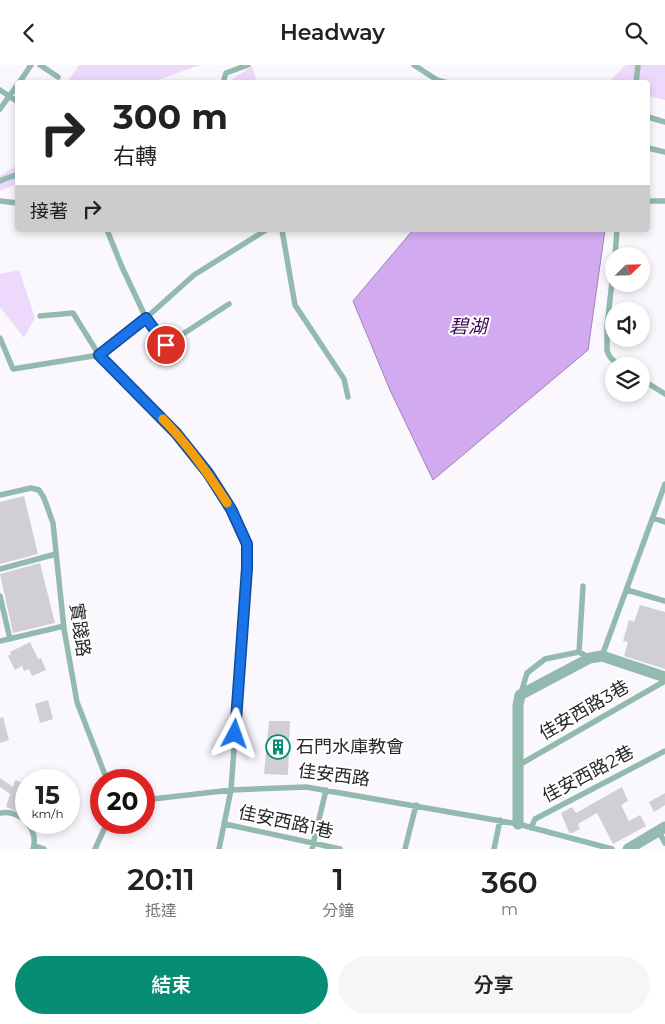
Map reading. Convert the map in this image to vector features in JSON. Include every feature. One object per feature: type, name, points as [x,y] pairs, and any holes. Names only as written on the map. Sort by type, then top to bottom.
[{"type":"street","points":[[518,824],[518,705],[520,695],[590,658],[602,656],[665,677]]},
{"type":"street","points":[[628,849],[662,828]]},
{"type":"lane","points":[[20,80],[31,65]]},
{"type":"lane","points":[[40,65],[58,77]]},
{"type":"lane","points":[[224,80],[226,73],[248,65]]},
{"type":"lane","points":[[414,65],[437,80]]},
{"type":"lane","points":[[636,80],[638,65]]},
{"type":"lane","points":[[426,73],[429,80]]},
{"type":"lane","points":[[0,109],[15,87]]},
{"type":"lane","points":[[0,89],[15,100]]},
{"type":"lane","points":[[650,118],[665,122]]},
{"type":"lane","points":[[650,149],[665,153]]},
{"type":"lane","points":[[0,181],[15,176]]},
{"type":"lane","points":[[0,201],[15,203]]},
{"type":"lane","points":[[650,201],[665,201]]},
{"type":"lane","points":[[108,232],[146,318],[166,345],[229,304]]},
{"type":"lane","points":[[0,338],[13,369],[99,355],[146,318],[194,275],[263,232]]},
{"type":"lane","points":[[282,232],[295,305],[344,379],[348,397]]},
{"type":"lane","points":[[616,247],[617,232]]},
{"type":"lane","points":[[610,357],[607,351],[607,326],[611,293]]},
{"type":"lane","points":[[40,316],[74,313],[99,355],[176,433],[202,466],[231,509],[247,544],[247,568],[231,790],[219,849]]},
{"type":"lane","points":[[650,385],[665,394]]},
{"type":"lane","points":[[602,656],[665,484]]},
{"type":"lane","name":"實踐路","points":[[0,495],[31,488],[39,490],[44,498],[53,523],[64,625],[77,702],[102,769]]},
{"type":"lane","points":[[653,518],[665,522]]},
{"type":"lane","points":[[0,569],[56,555]]},
{"type":"lane","points":[[578,652],[583,586]]},
{"type":"lane","points":[[627,589],[665,601]]},
{"type":"lane","points":[[0,596],[10,639]]},
{"type":"lane","points":[[0,641],[64,625]]},
{"type":"lane","points":[[520,695],[528,673],[545,659],[578,652],[590,658]]},
{"type":"lane","name":"佳安西路3巷","points":[[519,765],[665,681]]},
{"type":"lane","name":"佳安西路2巷","points":[[531,828],[535,819],[665,751]]},
{"type":"lane","name":"佳安西路","points":[[155,800],[231,790],[306,787],[500,820],[612,849]]},
{"type":"lane","points":[[312,846],[326,790]]},
{"type":"lane","points":[[405,849],[416,805]]},
{"type":"lane","points":[[0,813],[15,814]]},
{"type":"lane","points":[[494,849],[500,820]]},
{"type":"lane","name":"佳安西路1巷","points":[[225,824],[312,846],[340,849]]},
{"type":"lane","points":[[662,828],[665,843]]},
{"type":"lane","points":[[34,834],[34,848],[44,849]]},
{"type":"lane","points":[[95,849],[102,834]]},
{"type":"shaded area","points":[[79,65],[200,65],[159,80],[68,80]]},
{"type":"shaded area","points":[[626,65],[665,65],[665,100],[650,96],[650,80],[612,80]]},
{"type":"shaded area","points":[[252,66],[256,80],[231,80]]},
{"type":"shaded area","points":[[15,166],[15,185],[0,191],[0,176]]},
{"type":"shaded area","points":[[19,270],[35,318],[24,338],[0,307],[0,274]]},
{"type":"water","name":"碧湖","points":[[411,232],[605,232],[588,350],[433,480],[390,390],[353,301]]},
{"type":"building","points":[[24,496],[38,554],[0,564],[0,502]]},
{"type":"building","points":[[40,563],[55,623],[13,633],[0,574]]},
{"type":"building","points":[[640,605],[665,612],[665,669],[624,656],[628,642],[623,641],[629,620],[634,622]]},
{"type":"building","points":[[30,642],[38,659],[41,658],[46,670],[32,676],[29,669],[24,671],[22,666],[15,670],[8,656],[11,654],[10,652]]},
{"type":"building","points":[[48,700],[53,719],[40,723],[35,704]]},
{"type":"building","points":[[3,717],[9,740],[0,743],[0,718]]},
{"type":"building","name":"石門水庫教會","points":[[269,721],[290,721],[288,775],[264,774]]},
{"type":"building","points":[[0,778],[13,787],[15,780],[15,811],[6,807],[10,794],[0,787]]},
{"type":"building","points":[[622,787],[628,801],[621,805],[629,821],[640,815],[646,826],[613,844],[597,813],[578,824],[580,829],[569,833],[561,813],[572,807],[576,813]]},
{"type":"building","points":[[665,793],[665,805],[654,812],[649,802]]},
{"type":"slow traffic","points":[[163,419],[208,473],[227,503]]},
{"type":"place","name":"石門水庫教會","points":[[278,747]]},
{"type":"route","points":[[166,345],[146,318],[99,355],[176,433],[208,473],[231,509],[247,544],[247,568],[235,734]]}]
